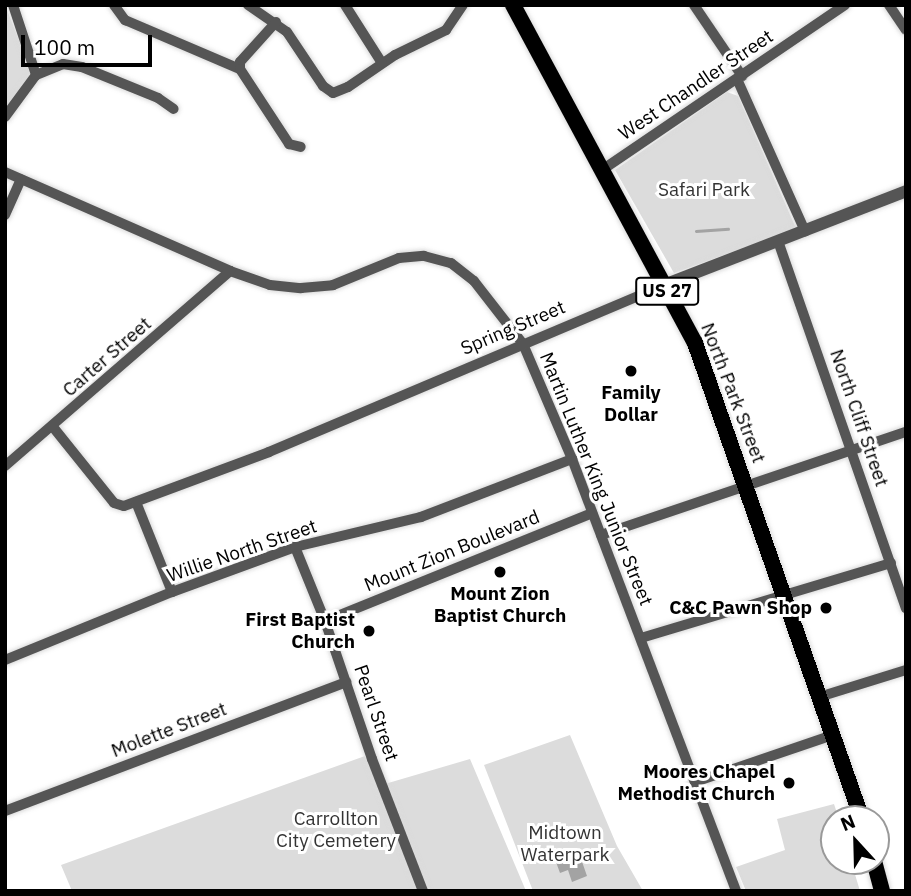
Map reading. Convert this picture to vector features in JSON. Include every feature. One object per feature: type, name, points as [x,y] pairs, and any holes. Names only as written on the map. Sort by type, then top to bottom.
[{"type":"main road","name":"North Park Street","points":[[512,6],[695,343],[857,805]]},
{"type":"street","points":[[13,5],[36,75]]},
{"type":"street","points":[[114,5],[125,20],[240,69]]},
{"type":"street","points":[[248,5],[287,32],[323,86],[333,93],[348,88],[382,63],[446,30],[463,5]]},
{"type":"street","points":[[345,5],[382,63]]},
{"type":"street","points":[[694,5],[739,77],[805,231]]},
{"type":"street","name":"West Chandler Street","points":[[602,170],[845,5]]},
{"type":"street","points":[[889,5],[906,30]]},
{"type":"street","points":[[276,22],[240,62],[240,69],[289,145],[301,147]]},
{"type":"street","points":[[5,117],[36,75],[63,64],[82,67],[158,98],[174,108]]},
{"type":"street","name":"Martin Luther King Junior Street","points":[[5,172],[230,271],[270,285],[301,289],[333,285],[399,258],[424,256],[451,262],[474,281],[523,344],[572,459],[736,891]]},
{"type":"street","points":[[5,215],[21,179]]},
{"type":"street","name":"Spring Street","points":[[136,502],[269,452],[664,285],[906,191]]},
{"type":"street","name":"North Cliff Street","points":[[778,241],[906,608]]},
{"type":"street","name":"Carter Street","points":[[5,466],[230,271]]},
{"type":"street","points":[[53,427],[114,503],[124,506],[136,502],[172,592]]},
{"type":"street","points":[[601,535],[906,432]]},
{"type":"street","name":"Willie North Street","points":[[5,660],[172,592],[295,548],[421,517],[572,459]]},
{"type":"street","name":"Mount Zion Boulevard","points":[[325,621],[592,513]]},
{"type":"street","name":"Pearl Street","points":[[295,548],[325,621],[424,891]]},
{"type":"street","points":[[641,638],[891,563]]},
{"type":"street","points":[[819,697],[906,670]]},
{"type":"street","name":"Molette Street","points":[[5,811],[346,682]]},
{"type":"street","points":[[695,782],[832,735]]},
{"type":"green space","points":[[5,5],[32,73],[5,111]]},
{"type":"green space","name":"Safari Park","points":[[727,92],[738,96],[795,226],[793,230],[674,273],[615,170]]},
{"type":"green space","name":"Midtown Waterpark","points":[[570,735],[617,846],[643,891],[533,891],[484,765]]},
{"type":"green space","name":"Carrollton City Cemetery","points":[[365,756],[378,786],[470,759],[526,891],[72,891],[61,865]]},
{"type":"green space","points":[[820,808],[820,875],[855,875],[860,891],[746,891],[736,867],[785,850],[777,819]]},
{"type":"shaded area","points":[[579,853],[587,876],[572,882],[568,870],[560,873],[556,862]]},
{"type":"waterway","points":[[696,231],[728,229]]},
{"type":"place","name":"Family Dollar","points":[[631,371]]},
{"type":"place","name":"Mount Zion Baptist Church","points":[[500,572]]},
{"type":"place","name":"C&C Pawn Shop","points":[[826,608]]},
{"type":"place","name":"First Baptist Church","points":[[369,631]]},
{"type":"place","name":"Moores Chapel Methodist Church","points":[[789,783]]}]
